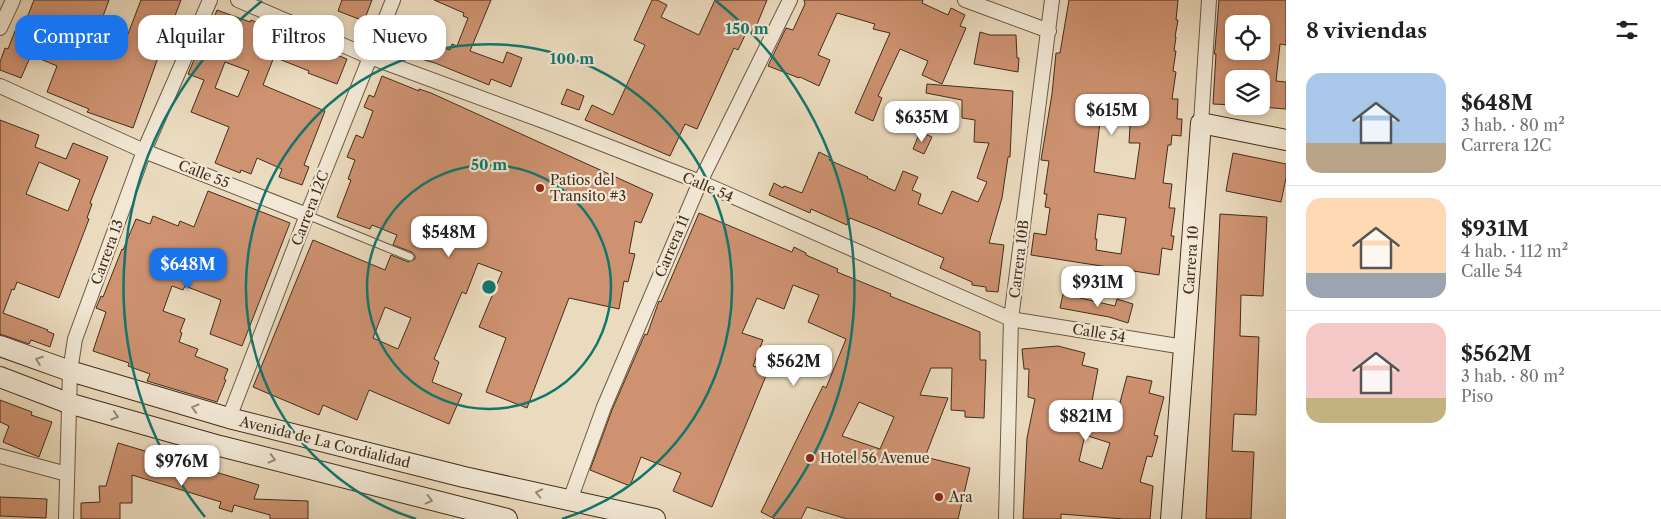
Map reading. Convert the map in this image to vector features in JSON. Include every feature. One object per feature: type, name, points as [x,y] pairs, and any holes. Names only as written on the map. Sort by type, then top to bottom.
[{"type":"main road","points":[[1201,123],[1286,140]]},
{"type":"main road","name":"Carrera 10","points":[[1171,519],[1201,123]]},
{"type":"main road","name":"Avenida de La Cordialidad","points":[[0,346],[70,371],[229,418],[464,477],[655,519]]},
{"type":"main road","points":[[0,377],[68,403],[462,514],[507,519]]},
{"type":"street","points":[[0,28],[13,0]]},
{"type":"street","name":"Carrera 13","points":[[66,519],[68,403],[70,371],[75,340],[144,151],[210,0]]},
{"type":"street","name":"Calle 54","points":[[238,0],[354,50]]},
{"type":"street","name":"Carrera 12C","points":[[388,15],[394,0]]},
{"type":"street","name":"Carrera 11","points":[[570,500],[604,407],[700,182],[790,0]]},
{"type":"street","points":[[966,0],[1048,31]]},
{"type":"street","name":"Carrera 10B","points":[[1006,519],[1011,319],[1052,0]]},
{"type":"street","name":"Carrera 10","points":[[1201,123],[1208,0]]},
{"type":"street","name":"Carrera 12C","points":[[229,418],[369,60]]},
{"type":"street","name":"Calle 54","points":[[378,60],[546,122],[700,182],[1011,319],[1184,347]]},
{"type":"street","name":"Calle 55","points":[[0,86],[144,151],[307,215]]},
{"type":"street","points":[[0,456],[67,474]]},
{"type":"lane","name":"Calle 55","points":[[307,215],[410,257]]},
{"type":"building","points":[[34,0],[109,0],[103,15],[28,15]]},
{"type":"building","points":[[141,0],[181,0],[175,15],[138,15],[138,60],[157,60],[133,128],[87,112],[89,109],[47,92],[57,66],[43,60],[128,60],[128,34]]},
{"type":"building","points":[[342,0],[372,0],[366,15],[354,15],[354,17],[338,11]]},
{"type":"building","points":[[434,0],[491,0],[470,51],[503,63],[507,52],[522,58],[511,87],[491,79],[489,85],[424,60],[446,60],[446,49],[450,50],[452,44],[457,46],[468,18],[463,16],[464,13]]},
{"type":"building","points":[[652,0],[657,0],[667,5],[661,17],[699,35],[715,0],[767,0],[753,34],[747,31],[738,50],[734,48],[697,129],[685,124],[670,156],[585,120],[592,105],[613,115],[645,45],[634,40]]},
{"type":"building","points":[[804,0],[923,0],[922,3],[948,15],[951,8],[965,15],[960,26],[966,28],[942,84],[922,75],[928,61],[900,49],[878,96],[882,98],[873,121],[855,113],[890,33],[873,29],[875,24],[837,13],[818,55],[830,60],[819,86],[768,66],[786,28],[793,30],[805,4]]},
{"type":"building","points":[[1069,0],[1178,0],[1176,20],[1178,20],[1174,51],[1176,51],[1173,71],[1176,72],[1172,99],[1178,99],[1177,119],[1182,119],[1181,136],[1172,135],[1171,145],[1168,145],[1163,183],[1172,184],[1169,208],[1175,208],[1171,236],[1174,236],[1172,250],[1162,248],[1159,275],[1031,255],[1034,233],[1046,235],[1050,208],[1045,207],[1047,194],[1044,194],[1049,161],[1041,160],[1052,94],[1056,53],[1060,53]],"holes":[[[1100,122],[1130,126],[1129,143],[1140,143],[1135,179],[1094,172]],[[1098,214],[1126,218],[1121,254],[1096,250],[1097,239],[1095,239]]]},
{"type":"building","points":[[1219,0],[1286,0],[1286,45],[1280,44],[1276,81],[1286,82],[1286,109],[1270,108],[1270,70],[1225,70],[1225,105],[1213,104],[1216,54],[1214,54]]},
{"type":"building","points":[[217,10],[231,15],[215,15]]},
{"type":"building","points":[[243,19],[250,22],[251,20],[253,21],[253,60],[273,60],[263,85],[325,111],[304,165],[309,167],[302,185],[279,177],[282,169],[257,158],[251,174],[241,170],[240,173],[215,163],[229,127],[191,112],[204,80],[188,74],[194,60],[243,60]],"holes":[[[225,62],[249,71],[238,97],[215,88]]]},
{"type":"building","points":[[15,31],[15,60],[29,60],[21,78],[0,70],[0,62],[5,48],[8,49]]},
{"type":"building","points":[[980,32],[990,35],[1016,35],[1017,58],[1019,58],[1018,72],[974,64]]},
{"type":"building","points":[[347,59],[337,84],[308,73],[309,71],[282,60]]},
{"type":"building","points":[[382,76],[419,91],[419,89],[431,93],[653,194],[641,223],[635,221],[629,253],[635,254],[628,282],[624,281],[619,309],[569,298],[527,408],[486,392],[506,338],[479,327],[502,272],[478,263],[466,294],[462,292],[434,359],[439,362],[432,382],[462,394],[449,424],[369,390],[357,420],[323,405],[319,415],[253,387],[313,240],[385,270],[391,255],[408,262],[415,259],[412,252],[393,245],[397,235],[372,225],[370,229],[337,217],[351,180],[348,179],[355,160],[347,157],[356,135],[363,138],[373,111],[364,107],[369,95],[374,97]],"holes":[[[385,307],[411,318],[398,349],[373,338]]]},
{"type":"building","points":[[927,84],[1013,91],[1010,157],[1008,157],[1002,198],[989,243],[1004,245],[998,292],[986,291],[986,287],[972,285],[972,282],[940,268],[944,258],[875,228],[850,218],[847,225],[811,209],[810,213],[769,195],[774,183],[783,188],[784,186],[802,193],[819,152],[831,158],[829,160],[895,191],[903,171],[918,177],[912,190],[921,194],[918,204],[942,214],[952,191],[978,202],[987,182],[977,178],[989,143],[974,142],[975,120],[962,118],[962,100],[926,93]]},
{"type":"building","points":[[567,89],[584,96],[579,110],[561,104]]},
{"type":"building","points":[[0,120],[39,135],[35,147],[66,159],[73,143],[108,157],[90,203],[92,204],[87,218],[89,219],[59,298],[17,282],[14,290],[12,289],[3,313],[54,334],[50,347],[31,340],[29,344],[0,334]],"holes":[[[39,162],[80,180],[68,211],[26,194]]]},
{"type":"building","points":[[920,132],[932,137],[924,154],[913,149]]},
{"type":"building","points":[[1233,153],[1286,164],[1286,178],[1281,202],[1226,191]]},
{"type":"building","points":[[208,191],[290,223],[242,346],[210,334],[221,300],[185,286],[183,290],[172,286],[163,311],[185,319],[180,332],[182,333],[179,342],[198,349],[195,356],[228,369],[224,379],[226,380],[217,402],[147,381],[150,374],[128,366],[129,363],[93,351],[106,312],[96,308],[101,296],[103,297],[136,219],[150,224],[153,216],[178,226],[180,221],[194,227]]},
{"type":"building","points":[[699,213],[792,252],[794,247],[806,253],[806,255],[838,269],[837,272],[891,294],[890,296],[980,332],[980,360],[986,360],[984,418],[965,417],[965,411],[951,410],[952,368],[931,368],[920,395],[948,398],[925,457],[970,468],[958,519],[847,519],[807,507],[801,519],[775,519],[761,512],[823,386],[826,388],[846,339],[808,322],[819,295],[793,285],[784,309],[757,298],[742,333],[763,340],[753,366],[768,371],[712,507],[673,491],[681,473],[641,457],[630,486],[590,470],[612,410],[645,334],[647,335],[659,301],[661,302]],"holes":[[[859,402],[894,417],[880,449],[842,436]]]},
{"type":"building","points":[[1220,214],[1267,217],[1263,296],[1241,295],[1240,336],[1259,337],[1256,415],[1234,414],[1232,451],[1254,452],[1251,519],[1206,519]]},
{"type":"building","points":[[1063,294],[1115,306],[1117,299],[1133,304],[1128,323],[1109,317],[1060,308]]},
{"type":"building","points":[[1058,346],[1085,353],[1082,365],[1098,369],[1092,401],[1118,410],[1127,376],[1152,381],[1149,393],[1164,397],[1154,435],[1158,436],[1152,457],[1147,456],[1140,482],[1153,486],[1150,519],[1061,514],[1061,519],[1023,519],[1027,438],[1035,399],[1028,397],[1029,369],[1024,369],[1022,349]],"holes":[[[1085,435],[1110,443],[1102,469],[1079,461]]]},
{"type":"building","points":[[0,400],[32,412],[31,415],[52,422],[39,457],[3,442],[9,426],[0,422]]},
{"type":"building","points":[[118,443],[259,485],[254,499],[308,501],[308,519],[270,519],[270,515],[234,505],[232,512],[219,508],[221,502],[132,475],[132,503],[120,503],[120,519],[81,519],[81,503],[100,502],[99,486],[106,486]]},
{"type":"building","points":[[0,497],[47,499],[46,518],[0,516]]},
{"type":"place","name":"Patios del Transito #3","points":[[540,188]]},
{"type":"place","name":"Hotel 56 Avenue","points":[[810,458]]},
{"type":"place","name":"Ara","points":[[939,497]]}]
